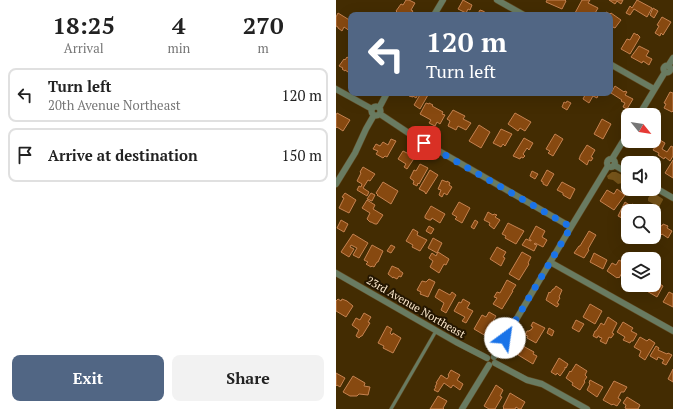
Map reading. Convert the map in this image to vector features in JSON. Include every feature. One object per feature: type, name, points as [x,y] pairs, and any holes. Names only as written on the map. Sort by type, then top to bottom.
[{"type":"street","points":[[436,12],[443,0]]},
{"type":"street","points":[[498,0],[519,12]]},
{"type":"street","points":[[643,108],[654,89],[669,70],[673,58]]},
{"type":"street","points":[[613,66],[654,89]]},
{"type":"street","points":[[336,89],[348,96]]},
{"type":"street","points":[[348,96],[413,136],[571,227]]},
{"type":"street","points":[[336,184],[355,153],[366,129],[385,96]]},
{"type":"street","points":[[462,409],[621,146]]},
{"type":"street","points":[[611,164],[621,169]]},
{"type":"street","points":[[661,191],[673,198]]},
{"type":"street","points":[[550,262],[673,331]]},
{"type":"street","name":"23rd Avenue Northeast","points":[[336,273],[491,361],[527,380],[542,384],[587,409]]},
{"type":"lane","points":[[391,409],[436,331]]},
{"type":"shaded area","points":[[612,172],[621,174],[621,183],[618,184],[613,180],[608,179],[607,176]]},
{"type":"shaded area","points":[[650,196],[658,196],[663,200],[661,204],[654,204],[648,201]]},
{"type":"building","points":[[406,0],[415,3],[411,10],[412,12],[396,11],[401,4],[403,5]]},
{"type":"building","points":[[463,0],[472,5],[470,10],[468,9],[466,12],[458,9]]},
{"type":"building","points":[[547,0],[566,1],[562,9],[546,2]]},
{"type":"building","points":[[582,0],[590,0],[588,3],[598,8],[596,12],[576,12]]},
{"type":"building","points":[[609,0],[623,0],[621,4],[617,1],[615,4]]},
{"type":"building","points":[[637,0],[652,8],[647,17],[634,9],[630,15],[626,13],[630,6],[632,8]]},
{"type":"building","points":[[653,8],[658,11],[654,18],[650,15]]},
{"type":"building","points":[[338,13],[348,19],[348,30],[344,27],[342,31],[336,26],[336,17]]},
{"type":"building","points":[[613,14],[621,20],[615,28],[613,27]]},
{"type":"building","points":[[662,17],[671,22],[663,35],[661,33],[660,36],[655,33],[659,26],[657,25]]},
{"type":"building","points":[[634,33],[640,37],[630,54],[621,49],[627,39],[630,40]]},
{"type":"building","points":[[639,46],[649,51],[646,56],[652,59],[649,65],[643,61],[642,63],[631,57]]},
{"type":"building","points":[[348,58],[348,72],[339,66],[344,59],[345,60]]},
{"type":"building","points":[[615,86],[624,92],[627,92],[625,95],[633,99],[628,108],[625,108],[623,107],[625,103],[613,94]]},
{"type":"building","points":[[670,92],[673,93],[672,112],[664,108],[666,104],[664,103]]},
{"type":"building","points":[[419,96],[427,96],[420,109],[414,105]]},
{"type":"building","points":[[584,96],[593,96],[589,103],[583,99]]},
{"type":"building","points":[[567,101],[571,103],[567,110],[562,107],[564,102],[566,103]]},
{"type":"building","points":[[426,103],[433,105],[432,106],[443,112],[442,114],[445,115],[440,124],[437,122],[435,126],[429,123],[431,120],[420,114]]},
{"type":"building","points":[[453,110],[465,116],[463,119],[471,123],[466,130],[458,126],[456,130],[448,126],[450,121],[447,119]]},
{"type":"building","points":[[337,113],[350,120],[343,131],[337,127],[336,128]]},
{"type":"building","points":[[515,113],[531,122],[525,131],[520,128],[518,131],[508,124]]},
{"type":"building","points":[[602,119],[611,124],[603,139],[594,134]]},
{"type":"building","points":[[479,125],[490,132],[481,148],[469,141]]},
{"type":"building","points":[[501,129],[512,134],[505,146],[503,144],[501,147],[493,143]]},
{"type":"building","points":[[555,134],[563,139],[553,156],[548,153],[550,151],[546,149]]},
{"type":"building","points":[[524,138],[533,143],[529,150],[527,148],[523,154],[525,156],[523,158],[521,157],[520,159],[513,156]]},
{"type":"building","points":[[391,139],[396,141],[387,157],[385,156],[383,158],[376,154],[378,151],[373,149],[376,144],[380,146],[383,142],[388,145]]},
{"type":"building","points":[[661,141],[665,143],[662,149],[667,152],[671,146],[673,147],[673,156],[670,161],[665,157],[664,159],[658,155],[659,153],[653,150],[654,148],[661,148]]},
{"type":"building","points":[[587,145],[595,150],[591,157],[593,158],[591,161],[589,160],[587,165],[579,159]]},
{"type":"building","points":[[403,151],[415,157],[407,169],[404,167],[406,164],[398,159]]},
{"type":"building","points":[[673,160],[673,178],[665,173]]},
{"type":"building","points":[[420,164],[428,168],[417,186],[413,184],[414,181],[410,178],[414,170],[416,171]]},
{"type":"building","points":[[363,167],[375,174],[370,181],[368,180],[363,188],[369,192],[367,196],[357,190],[362,184],[357,181]]},
{"type":"building","points":[[430,170],[438,175],[426,194],[419,189]]},
{"type":"building","points":[[547,170],[554,174],[547,186],[541,181]]},
{"type":"building","points":[[532,171],[538,174],[535,179],[530,176]]},
{"type":"building","points":[[442,180],[450,183],[449,185],[452,187],[447,195],[444,193],[442,197],[439,195],[441,190],[438,189]]},
{"type":"building","points":[[383,182],[398,191],[391,204],[376,193]]},
{"type":"building","points":[[562,182],[575,189],[570,199],[557,190]]},
{"type":"building","points":[[617,189],[621,192],[621,196],[624,196],[614,210],[600,201],[607,190],[614,194]]},
{"type":"building","points":[[345,193],[356,200],[349,213],[339,208],[344,198],[342,197]]},
{"type":"building","points":[[371,193],[375,195],[372,201],[367,199]]},
{"type":"building","points":[[367,200],[375,205],[373,209],[383,215],[377,224],[370,222],[367,219],[370,213],[362,208]]},
{"type":"building","points":[[459,202],[470,208],[462,223],[455,219],[457,217],[452,214]]},
{"type":"building","points":[[431,206],[445,214],[440,223],[432,218],[429,220],[425,218]]},
{"type":"building","points":[[621,210],[621,218],[618,216]]},
{"type":"building","points":[[488,212],[493,215],[497,215],[495,217],[500,220],[494,229],[489,225],[490,223],[484,220]]},
{"type":"building","points":[[341,220],[348,224],[344,232],[337,228]]},
{"type":"building","points":[[475,220],[478,222],[474,229],[471,227]]},
{"type":"building","points":[[508,223],[524,231],[516,244],[505,238],[506,236],[502,234]]},
{"type":"building","points":[[663,224],[668,226],[667,228],[672,231],[668,238],[662,234],[661,235],[661,226]]},
{"type":"building","points":[[429,226],[434,229],[431,234],[426,231]]},
{"type":"building","points":[[536,226],[545,231],[542,237],[547,240],[543,247],[535,243],[534,244],[537,245],[534,251],[522,245],[526,239],[531,241],[529,239]]},
{"type":"building","points":[[413,229],[418,232],[417,235],[427,240],[420,251],[412,247],[413,245],[406,241]]},
{"type":"building","points":[[589,231],[596,235],[584,258],[574,253]]},
{"type":"building","points":[[353,234],[368,243],[359,258],[353,255],[357,248],[351,245],[350,247],[354,249],[349,257],[341,252]]},
{"type":"building","points":[[433,238],[442,243],[437,253],[428,248]]},
{"type":"building","points":[[372,245],[383,251],[374,267],[366,264],[368,262],[364,260]]},
{"type":"building","points":[[391,245],[395,247],[391,253],[387,251]]},
{"type":"building","points":[[497,247],[506,252],[501,266],[490,259]]},
{"type":"building","points":[[438,252],[449,259],[439,273],[430,267],[433,261],[429,258],[432,253],[436,256]]},
{"type":"building","points":[[522,252],[531,257],[528,263],[529,264],[519,280],[509,274]]},
{"type":"building","points":[[594,253],[607,260],[603,269],[590,262]]},
{"type":"building","points":[[619,260],[621,261],[621,274],[619,278],[607,271],[612,263],[616,265]]},
{"type":"building","points":[[392,266],[399,269],[403,273],[401,277],[399,276],[397,279],[388,274]]},
{"type":"building","points":[[429,279],[435,282],[428,297],[420,294],[421,292],[417,290],[422,281],[426,282]]},
{"type":"building","points":[[507,280],[516,285],[502,309],[493,304],[497,298],[494,297],[497,292],[500,293]]},
{"type":"building","points":[[556,286],[562,290],[557,307],[546,300],[549,292],[550,293]]},
{"type":"building","points":[[439,289],[450,295],[452,292],[456,295],[446,313],[441,310],[444,303],[435,297]]},
{"type":"building","points":[[648,292],[660,292],[657,297]]},
{"type":"building","points":[[669,292],[673,294],[673,307],[663,302]]},
{"type":"building","points":[[338,299],[341,301],[342,299],[347,301],[353,306],[346,317],[336,311],[336,301]]},
{"type":"building","points":[[463,299],[470,303],[467,308],[473,311],[466,323],[462,321],[465,317],[454,311],[459,302],[461,303]]},
{"type":"building","points":[[590,304],[602,311],[595,324],[583,317]]},
{"type":"building","points":[[489,312],[496,316],[492,323],[491,322],[486,336],[474,329],[482,315],[486,317]]},
{"type":"building","points":[[364,313],[371,317],[368,322],[370,323],[362,336],[359,338],[356,336],[359,330],[352,325],[356,318],[360,320]]},
{"type":"building","points":[[608,317],[617,323],[612,333],[614,334],[611,338],[609,337],[606,344],[600,341],[602,338],[599,336],[597,338],[593,336],[601,323],[604,325]]},
{"type":"building","points":[[576,320],[584,324],[579,332],[572,328]]},
{"type":"building","points":[[533,322],[545,328],[536,343],[527,338],[528,336],[525,335],[527,331],[531,330],[533,327],[531,326]]},
{"type":"building","points":[[623,322],[633,328],[631,331],[637,334],[630,343],[623,340],[625,337],[617,332]]},
{"type":"building","points":[[387,326],[392,329],[390,333],[392,335],[393,333],[401,338],[393,353],[383,348],[384,346],[378,343]]},
{"type":"building","points":[[549,328],[554,331],[552,336],[547,333]]},
{"type":"building","points":[[640,337],[647,341],[649,339],[655,343],[645,360],[639,356],[641,351],[634,347]]},
{"type":"building","points":[[519,346],[522,348],[523,346],[534,352],[533,354],[537,356],[533,364],[515,353]]},
{"type":"building","points":[[656,346],[659,348],[658,350],[672,355],[666,365],[662,363],[664,360],[658,357],[657,360],[650,356]]},
{"type":"building","points":[[559,358],[568,364],[560,376],[557,373],[556,375],[551,372]]},
{"type":"building","points":[[576,364],[587,371],[585,375],[587,377],[580,390],[572,385],[573,383],[566,378]]},
{"type":"building","points":[[673,369],[673,382],[668,379]]},
{"type":"building","points":[[451,370],[460,375],[457,380],[463,384],[460,390],[453,385],[451,388],[444,383],[438,392],[434,390],[441,375],[447,379]]},
{"type":"building","points":[[336,373],[345,378],[340,387],[337,385],[336,386]]},
{"type":"building","points":[[353,376],[365,383],[364,386],[370,387],[368,395],[359,394],[357,396],[350,396],[343,392]]},
{"type":"building","points":[[590,380],[603,387],[597,397],[587,390]]},
{"type":"building","points":[[614,381],[627,387],[624,392],[621,392],[618,398],[621,400],[617,406],[603,400]]},
{"type":"building","points":[[496,385],[503,390],[500,396],[502,397],[495,409],[489,409],[484,406]]},
{"type":"building","points":[[510,393],[525,402],[521,409],[516,407],[515,409],[503,409]]},
{"type":"building","points":[[438,396],[447,401],[443,408],[444,409],[430,409]]},
{"type":"building","points":[[627,397],[640,405],[638,409],[625,408],[626,405],[623,403]]},
{"type":"route","points":[[424,143],[571,227],[505,338]]}]
